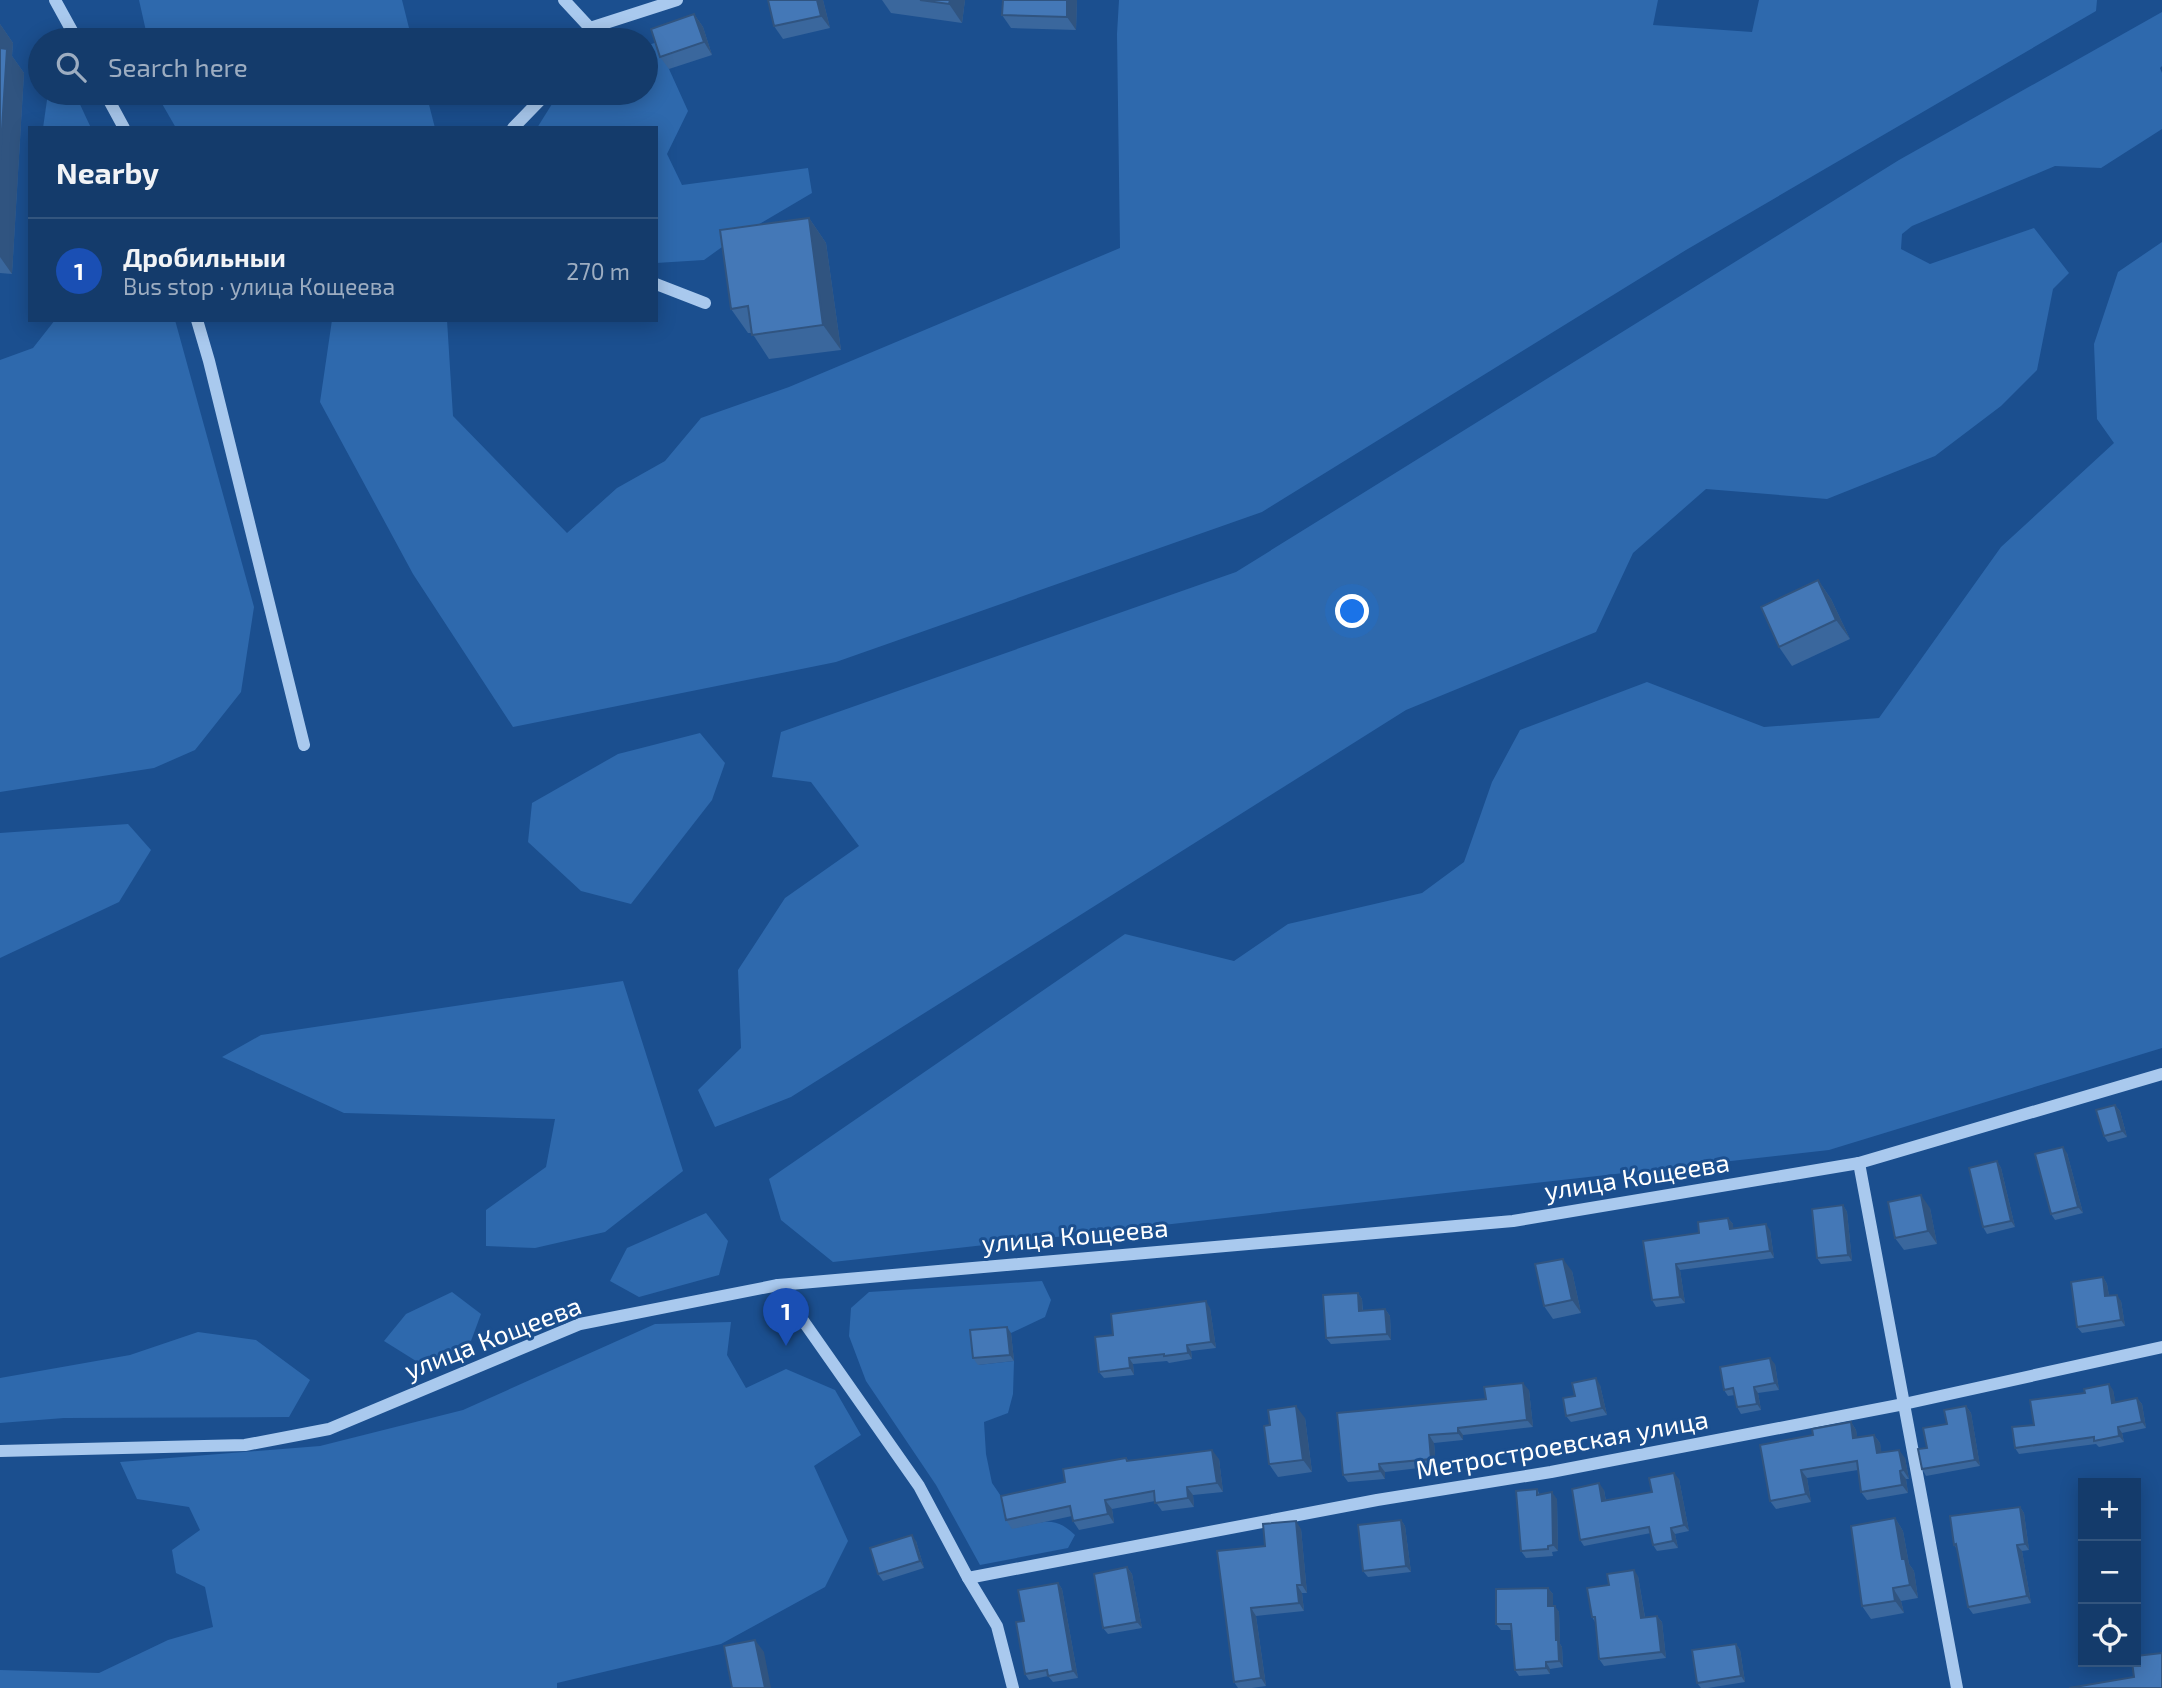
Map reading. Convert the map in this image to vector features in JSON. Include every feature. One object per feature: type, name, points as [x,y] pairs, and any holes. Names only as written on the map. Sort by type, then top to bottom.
[{"type":"street","points":[[55,0],[70,28]]},
{"type":"street","points":[[564,0],[584,28]]},
{"type":"street","points":[[604,28],[677,0]]},
{"type":"street","points":[[112,105],[123,126]]},
{"type":"street","points":[[515,126],[535,105]]},
{"type":"street","points":[[658,285],[705,303]]},
{"type":"street","points":[[198,322],[304,745]]},
{"type":"street","name":"улица Кощеева","points":[[0,1451],[245,1445],[329,1429],[580,1324],[778,1285],[1513,1221],[1859,1163],[2162,1074]]},
{"type":"street","points":[[1859,1163],[1957,1688]]},
{"type":"street","points":[[778,1285],[919,1486],[997,1626],[1013,1688]]},
{"type":"street","name":"Метростроевская улица","points":[[968,1578],[1377,1500],[1551,1472],[1904,1404],[2162,1347]]},
{"type":"shaded area","points":[[139,0],[402,0],[409,28],[145,28]]},
{"type":"shaded area","points":[[1119,0],[1658,0],[1653,25],[1752,32],[1759,0],[2097,0],[2096,11],[1686,250],[1262,512],[836,662],[513,727],[413,574],[320,402],[332,322],[447,322],[453,416],[567,533],[617,488],[665,461],[701,418],[789,387],[1120,248],[1117,34]]},
{"type":"shaded area","points":[[2162,12],[2162,129],[2101,168],[2055,166],[1912,226],[1902,234],[1901,249],[1930,264],[2034,228],[2069,273],[2053,289],[2037,370],[2001,406],[1935,456],[1827,499],[1706,489],[1633,553],[1596,632],[1406,710],[791,1097],[715,1127],[698,1090],[741,1048],[738,970],[785,898],[859,846],[811,782],[772,777],[781,732],[1236,572],[1899,160]]},
{"type":"shaded area","points":[[660,41],[688,111],[667,154],[682,185],[808,168],[812,193],[729,242],[704,260],[658,263],[658,126],[538,126],[551,105],[658,105]]},
{"type":"shaded area","points":[[46,105],[80,105],[90,126],[43,126]]},
{"type":"shaded area","points":[[163,105],[429,105],[434,126],[175,126]]},
{"type":"shaded area","points":[[2162,242],[2162,1048],[1829,1150],[833,1262],[781,1220],[769,1179],[1125,934],[1234,961],[1288,924],[1422,893],[1464,862],[1492,782],[1520,730],[1647,682],[1764,727],[1879,718],[2001,547],[2114,443],[2097,419],[2094,344],[2118,272]]},
{"type":"shaded area","points":[[53,322],[176,322],[254,607],[241,692],[195,750],[154,768],[0,792],[0,360],[33,348]]},
{"type":"shaded area","points":[[700,733],[725,763],[712,800],[631,904],[581,891],[528,842],[532,803],[618,754]]},
{"type":"shaded area","points":[[128,824],[151,850],[119,902],[0,958],[0,833]]},
{"type":"shaded area","points":[[623,981],[683,1171],[605,1232],[535,1248],[486,1246],[486,1210],[546,1167],[555,1119],[344,1113],[222,1057],[261,1035]]},
{"type":"shaded area","points":[[706,1213],[728,1241],[719,1275],[639,1297],[610,1281],[627,1248]]},
{"type":"shaded area","points":[[1042,1281],[1051,1300],[1045,1317],[1011,1333],[978,1365],[1014,1361],[1013,1394],[1008,1413],[984,1422],[986,1454],[992,1483],[1007,1505],[1012,1528],[1052,1522],[1067,1528],[1075,1535],[1068,1548],[980,1565],[936,1485],[866,1381],[849,1336],[851,1308],[869,1292]]},
{"type":"shaded area","points":[[452,1292],[481,1314],[468,1349],[424,1366],[384,1341],[406,1314]]},
{"type":"shaded area","points":[[731,1322],[727,1355],[746,1388],[786,1369],[835,1390],[861,1435],[814,1466],[848,1541],[825,1587],[721,1644],[557,1683],[557,1688],[0,1688],[0,1670],[99,1673],[168,1640],[213,1627],[205,1587],[176,1573],[172,1550],[200,1530],[189,1507],[137,1499],[120,1462],[320,1446],[463,1410],[655,1324]]},
{"type":"shaded area","points":[[198,1332],[256,1340],[310,1380],[289,1417],[64,1418],[0,1423],[0,1378],[130,1355]]},
{"type":"building","points":[[768,0],[817,0],[821,16],[774,26]]},
{"type":"building","points":[[920,0],[950,0],[949,4]]},
{"type":"building","points":[[1003,0],[1067,0],[1067,17],[1002,15]]},
{"type":"building","points":[[694,14],[704,42],[660,57],[658,28],[654,28]]},
{"type":"building","points":[[0,48],[7,49],[0,161]]},
{"type":"building","points":[[809,218],[823,325],[752,335],[748,306],[731,309],[720,230]]},
{"type":"building","points":[[1818,580],[1836,620],[1779,647],[1761,607]]},
{"type":"building","points":[[2115,1105],[2122,1131],[2104,1136],[2096,1110]]},
{"type":"building","points":[[2063,1147],[2078,1207],[2051,1214],[2035,1154]]},
{"type":"building","points":[[1997,1161],[2011,1221],[1983,1227],[1969,1168]]},
{"type":"building","points":[[1921,1195],[1928,1231],[1895,1238],[1888,1202]]},
{"type":"building","points":[[1843,1205],[1848,1255],[1817,1258],[1812,1209]]},
{"type":"building","points":[[1728,1218],[1730,1229],[1766,1224],[1770,1251],[1676,1264],[1680,1297],[1652,1300],[1643,1241],[1699,1233],[1698,1222]]},
{"type":"building","points":[[1563,1259],[1572,1300],[1544,1306],[1535,1264]]},
{"type":"building","points":[[2103,1277],[2105,1296],[2117,1295],[2121,1320],[2077,1327],[2071,1282]]},
{"type":"building","points":[[1358,1293],[1359,1311],[1385,1309],[1387,1334],[1326,1338],[1323,1295]]},
{"type":"building","points":[[1206,1301],[1211,1342],[1187,1345],[1188,1353],[1129,1358],[1130,1368],[1099,1372],[1095,1337],[1113,1335],[1111,1314]]},
{"type":"building","points":[[1007,1327],[1010,1355],[973,1358],[970,1330]]},
{"type":"building","points":[[1770,1358],[1775,1383],[1754,1387],[1757,1404],[1737,1407],[1733,1388],[1724,1390],[1720,1367]]},
{"type":"building","points":[[1596,1378],[1602,1408],[1566,1416],[1563,1398],[1575,1396],[1572,1383]]},
{"type":"building","points":[[1523,1383],[1527,1420],[1458,1428],[1458,1433],[1429,1435],[1431,1459],[1379,1464],[1380,1471],[1343,1475],[1337,1413],[1486,1399],[1484,1387]]},
{"type":"building","points":[[2109,1384],[2112,1403],[2137,1398],[2142,1422],[2118,1427],[2119,1436],[2094,1441],[2094,1437],[2015,1448],[2012,1427],[2034,1425],[2030,1400],[2085,1393],[2084,1389]]},
{"type":"building","points":[[1296,1406],[1303,1460],[1269,1464],[1264,1426],[1270,1425],[1268,1410]]},
{"type":"building","points":[[1966,1406],[1975,1460],[1922,1469],[1918,1449],[1927,1448],[1923,1428],[1947,1424],[1944,1410]]},
{"type":"building","points":[[1851,1422],[1853,1438],[1874,1435],[1877,1453],[1899,1450],[1903,1470],[1900,1471],[1902,1485],[1861,1492],[1857,1461],[1801,1470],[1806,1494],[1770,1501],[1760,1445],[1813,1435],[1812,1429]]},
{"type":"building","points":[[1212,1450],[1217,1483],[1187,1487],[1188,1498],[1155,1503],[1154,1491],[1105,1500],[1108,1514],[1073,1521],[1070,1506],[1006,1520],[1001,1496],[1065,1482],[1063,1469],[1126,1458],[1127,1461]]},
{"type":"building","points":[[1674,1473],[1684,1525],[1671,1528],[1673,1541],[1653,1545],[1649,1527],[1580,1540],[1572,1489],[1599,1483],[1602,1501],[1652,1492],[1649,1478]]},
{"type":"building","points":[[1537,1489],[1537,1495],[1552,1492],[1553,1545],[1548,1546],[1548,1549],[1521,1551],[1516,1491]]},
{"type":"building","points":[[2020,1507],[2025,1544],[2017,1545],[2027,1596],[1968,1607],[1950,1516]]},
{"type":"building","points":[[1895,1518],[1902,1559],[1905,1559],[1910,1585],[1893,1588],[1895,1601],[1862,1606],[1851,1526]]},
{"type":"building","points":[[1401,1520],[1406,1566],[1363,1571],[1358,1525]]},
{"type":"building","points":[[1296,1521],[1302,1585],[1297,1585],[1299,1603],[1251,1608],[1261,1678],[1234,1682],[1217,1551],[1265,1546],[1263,1524]]},
{"type":"building","points":[[912,1535],[920,1561],[878,1574],[870,1548]]},
{"type":"building","points":[[1127,1567],[1137,1622],[1103,1628],[1094,1574]]},
{"type":"building","points":[[1634,1570],[1641,1618],[1657,1616],[1661,1652],[1599,1659],[1595,1617],[1592,1617],[1587,1588],[1609,1585],[1607,1574]]},
{"type":"building","points":[[1058,1583],[1073,1671],[1048,1676],[1047,1670],[1025,1674],[1016,1622],[1024,1621],[1018,1590]]},
{"type":"building","points":[[1548,1588],[1548,1606],[1555,1606],[1559,1661],[1546,1662],[1546,1668],[1515,1670],[1511,1624],[1496,1624],[1496,1589]]},
{"type":"building","points":[[755,1640],[765,1688],[732,1688],[724,1646]]},
{"type":"building","points":[[1736,1644],[1741,1676],[1697,1683],[1692,1650]]},
{"type":"building","points":[[2162,1653],[2162,1688],[2069,1688],[2134,1677],[2133,1667],[2141,1667],[2141,1655]]},
{"type":"place","name":"Дробильныи","points":[[786,1346]]}]
